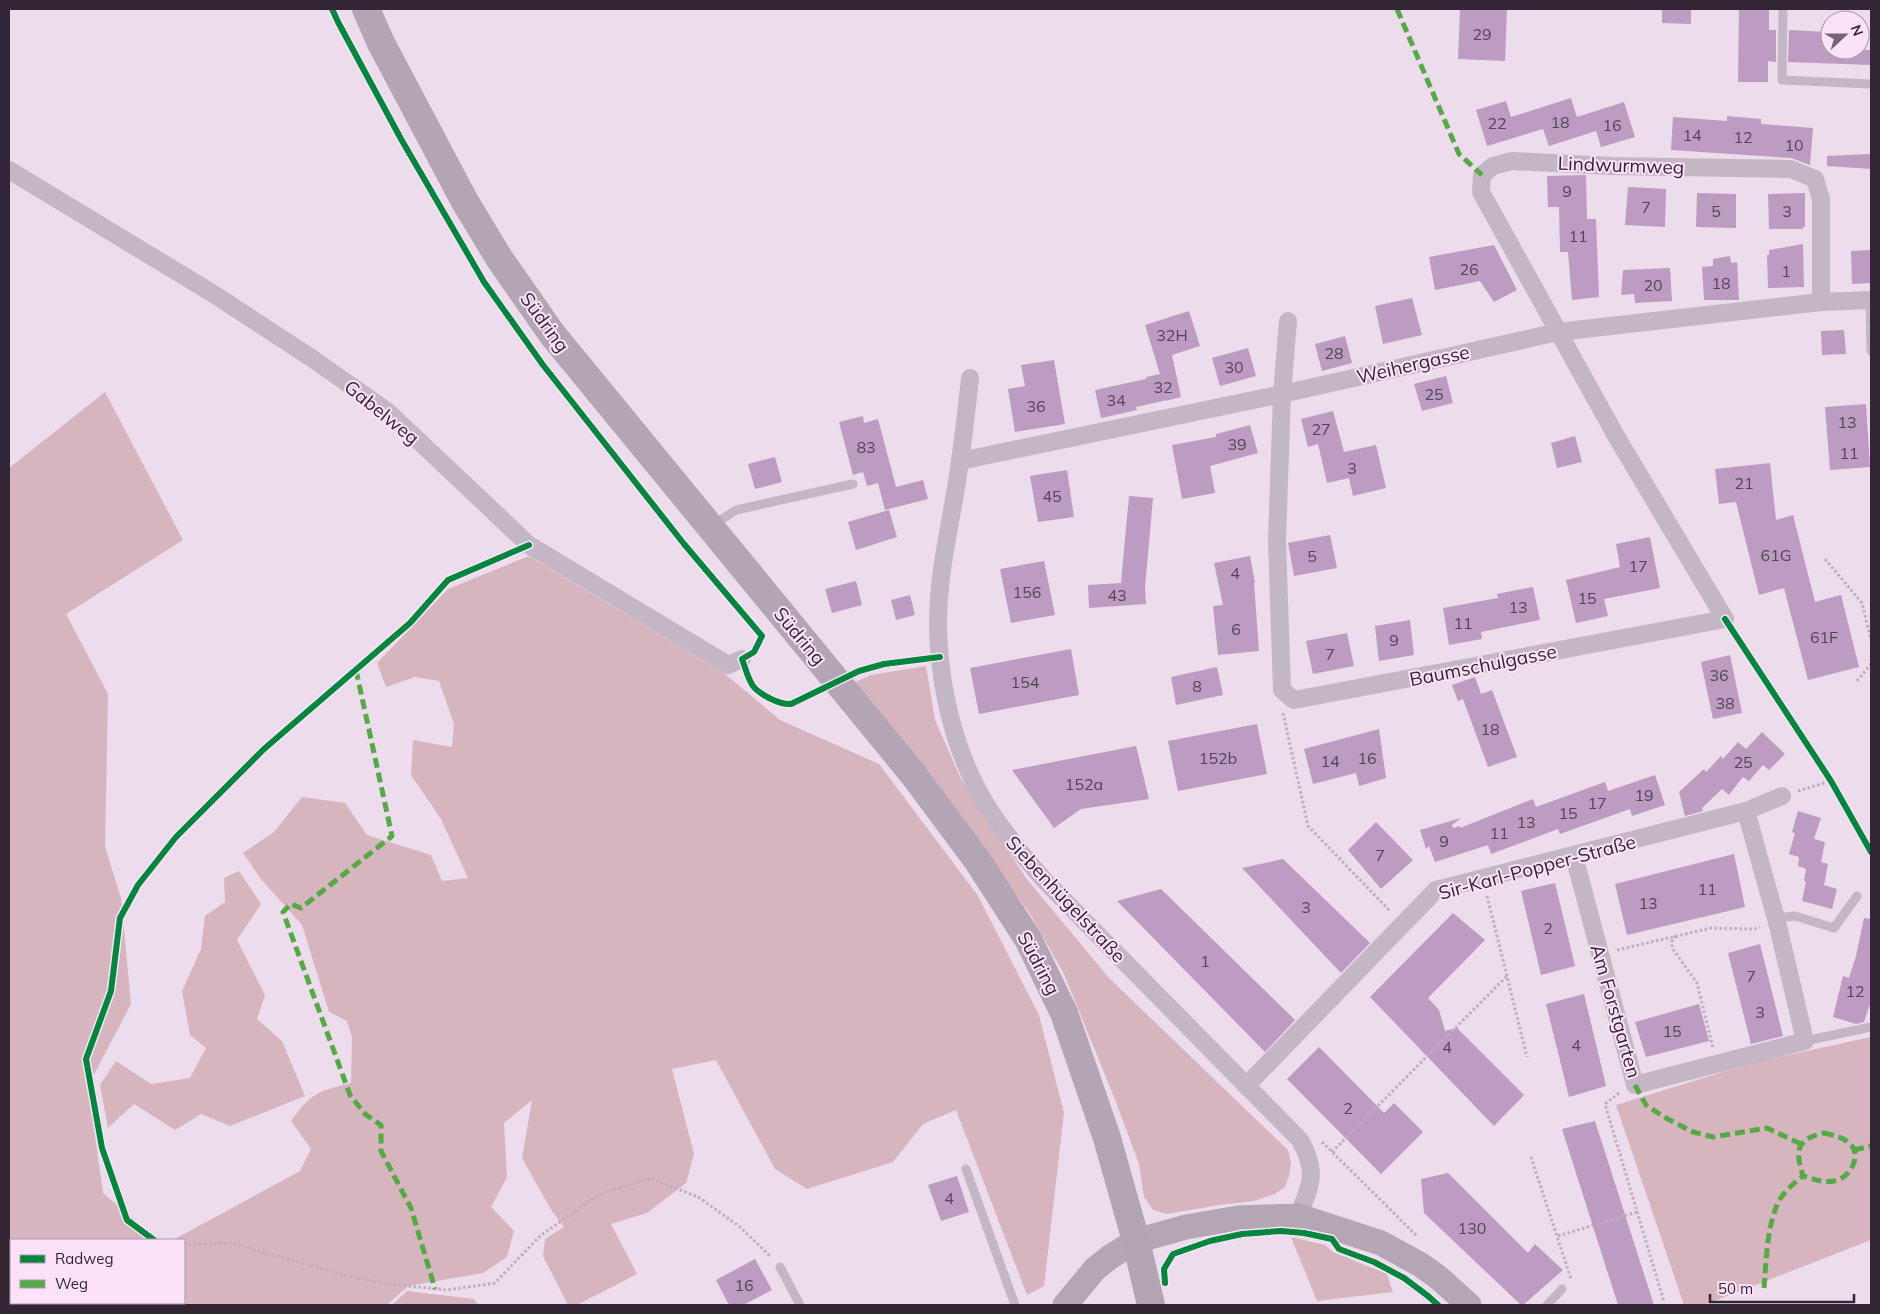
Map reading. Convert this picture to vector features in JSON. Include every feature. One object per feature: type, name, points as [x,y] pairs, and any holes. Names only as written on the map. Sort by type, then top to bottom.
[{"type":"main road","name":"Südring","points":[[366,9],[381,43],[464,200],[500,258],[552,334],[710,528],[828,668],[913,774],[977,860],[1028,939],[1064,1013],[1107,1138],[1136,1241],[1151,1305]]},
{"type":"street","name":"Lindwurmweg","points":[[1558,332],[1481,192],[1482,175],[1493,166],[1512,161],[1611,166],[1791,170],[1816,179],[1820,200],[1821,302]]},
{"type":"street","name":"Gabelweg","points":[[9,170],[212,294],[310,357],[387,411],[529,545],[728,665],[742,660]]},
{"type":"street","name":"Weihergasse","points":[[960,461],[1282,394],[1558,332],[1821,302],[1870,300]]},
{"type":"street","points":[[1288,321],[1282,394],[1277,540],[1282,690],[1294,700]]},
{"type":"street","name":"Baumschulgasse","points":[[1294,700],[1725,619],[1621,444],[1558,332]]},
{"type":"street","name":"Siebenhügelstraße","points":[[970,378],[960,461],[940,578],[939,614],[940,657],[947,706],[966,766],[986,805],[1013,844],[1038,873],[1300,1140],[1309,1156],[1312,1173],[1308,1193],[1298,1216]]},
{"type":"street","name":"Sir-Karl-Popper-Straße","points":[[1246,1086],[1436,890],[1746,811],[1782,796]]},
{"type":"street","points":[[1746,811],[1776,918],[1805,1041]]},
{"type":"street","name":"Am Forstgarten","points":[[1574,856],[1635,1086],[1805,1041]]},
{"type":"street","points":[[1065,1305],[1095,1269],[1136,1241],[1186,1227],[1238,1218],[1298,1216],[1381,1243],[1421,1265],[1439,1278],[1469,1305]]},
{"type":"lane","points":[[1784,9],[1782,80],[1871,84]]},
{"type":"lane","points":[[1870,300],[1871,351]]},
{"type":"lane","points":[[710,528],[736,510],[853,484]]},
{"type":"lane","points":[[1776,918],[1794,916],[1834,928],[1857,896]]},
{"type":"lane","name":"Am Forstgarten","points":[[1805,1041],[1871,1027]]},
{"type":"lane","points":[[966,1169],[1015,1305]]},
{"type":"lane","points":[[780,1267],[800,1305]]},
{"type":"lane","points":[[1547,1305],[1562,1289]]},
{"type":"path","points":[[1825,559],[1862,603],[1871,640]]},
{"type":"path","points":[[1857,681],[1871,664]]},
{"type":"path","points":[[1294,700],[1282,710],[1308,826],[1403,924]]},
{"type":"path","points":[[1782,796],[1831,782]]},
{"type":"path","points":[[1483,878],[1526,1057]]},
{"type":"path","points":[[1600,954],[1712,928],[1754,929],[1776,918]]},
{"type":"path","points":[[1677,935],[1672,941],[1672,948],[1697,983],[1717,1064]]},
{"type":"path","points":[[1332,1152],[1507,976]]},
{"type":"path","points":[[1635,1086],[1615,1096],[1605,1104],[1664,1302]]},
{"type":"path","points":[[1318,1138],[1419,1238]]},
{"type":"path","points":[[1531,1157],[1572,1279],[1562,1289]]},
{"type":"path","points":[[185,1244],[230,1243],[352,1277],[390,1284],[447,1290],[496,1283],[540,1236],[599,1194],[650,1178],[698,1197],[739,1226],[780,1267]]},
{"type":"path","points":[[1558,1236],[1637,1212]]},
{"type":"shaded area","points":[[105,392],[183,540],[66,614],[108,694],[105,847],[121,898],[131,1004],[88,1086],[103,1193],[157,1239],[10,1239],[10,1304],[185,1304],[185,1239],[175,1239],[300,1171],[311,1149],[291,1121],[304,1104],[316,1094],[351,1083],[352,1038],[347,1021],[329,1012],[302,925],[261,879],[243,853],[274,832],[302,797],[345,803],[367,835],[431,855],[442,881],[468,878],[441,819],[411,775],[413,740],[452,747],[454,724],[439,681],[415,677],[386,687],[377,663],[448,589],[529,556],[725,674],[780,720],[879,764],[978,896],[1039,1015],[1064,1113],[1044,1286],[1027,1295],[956,1110],[923,1124],[893,1162],[807,1189],[775,1169],[716,1060],[672,1069],[694,1154],[686,1183],[647,1213],[611,1224],[637,1274],[577,1305],[568,1305],[543,1256],[545,1239],[564,1227],[550,1208],[522,1158],[532,1100],[504,1123],[507,1177],[491,1207],[514,1231],[507,1257],[483,1273],[408,1286],[387,1305],[9,1305],[9,468]]},
{"type":"shaded area","points":[[926,666],[935,720],[960,777],[1026,878],[1109,978],[1288,1150],[1291,1163],[1289,1176],[1285,1187],[1275,1194],[1254,1201],[1167,1214],[1153,1210],[1144,1197],[1139,1164],[1064,974],[1030,914],[931,775],[855,682],[871,675]]},
{"type":"shaded area","points":[[239,871],[261,904],[237,940],[265,995],[257,1019],[282,1041],[305,1096],[230,1126],[201,1114],[175,1130],[134,1104],[108,1128],[100,1085],[116,1061],[151,1084],[190,1078],[206,1048],[190,1035],[182,991],[201,949],[205,916],[225,902],[224,878]]},
{"type":"shaded area","points":[[1871,1037],[1871,1240],[1704,1305],[1684,1305],[1616,1105],[1752,1063]]},
{"type":"shaded area","points":[[1291,1237],[1325,1245],[1333,1252],[1387,1274],[1393,1292],[1317,1301]]},
{"type":"shaded area","points":[[407,1291],[474,1299],[478,1305],[392,1305]]},
{"type":"building","points":[[1460,9],[1507,9],[1505,61],[1458,59]]},
{"type":"building","points":[[1662,9],[1691,9],[1691,24],[1662,23]]},
{"type":"building","points":[[1739,9],[1769,9],[1769,30],[1776,30],[1776,62],[1768,61],[1768,82],[1738,82]]},
{"type":"building","points":[[1789,30],[1820,32],[1820,60],[1870,60],[1871,50],[1871,65],[1788,62]]},
{"type":"building","points":[[1571,98],[1577,117],[1624,102],[1635,137],[1601,147],[1596,131],[1549,146],[1543,129],[1487,146],[1476,110],[1506,101],[1511,117]]},
{"type":"building","points":[[1727,116],[1761,119],[1761,124],[1813,128],[1810,165],[1791,158],[1671,150],[1673,117],[1727,121]]},
{"type":"building","points":[[1871,154],[1871,169],[1827,166],[1827,156]]},
{"type":"building","points":[[1586,175],[1587,219],[1596,219],[1599,297],[1572,300],[1568,252],[1560,252],[1559,207],[1548,207],[1547,176]]},
{"type":"building","points":[[1628,187],[1666,189],[1665,227],[1625,225]]},
{"type":"building","points":[[1697,193],[1736,194],[1736,228],[1696,227]]},
{"type":"building","points":[[1805,193],[1805,227],[1803,229],[1769,229],[1768,194]]},
{"type":"building","points":[[1803,244],[1804,287],[1768,288],[1767,255],[1769,255],[1769,250]]},
{"type":"building","points":[[1494,245],[1517,290],[1494,302],[1480,281],[1435,290],[1429,257]]},
{"type":"building","points":[[1871,250],[1871,283],[1852,284],[1851,251]]},
{"type":"building","points":[[1730,256],[1731,263],[1737,262],[1739,300],[1704,300],[1702,267],[1713,266],[1713,259]]},
{"type":"building","points":[[1670,268],[1672,301],[1635,303],[1634,294],[1621,295],[1623,270]]},
{"type":"building","points":[[1412,298],[1422,335],[1383,344],[1375,306]]},
{"type":"building","points":[[1189,311],[1200,346],[1172,355],[1181,397],[1136,407],[1137,410],[1101,418],[1095,390],[1146,379],[1146,377],[1160,374],[1145,325]]},
{"type":"building","points":[[1844,330],[1846,354],[1822,355],[1821,331]]},
{"type":"building","points":[[1345,336],[1352,363],[1322,371],[1315,344]]},
{"type":"building","points":[[1248,348],[1256,376],[1220,386],[1212,358]]},
{"type":"building","points":[[1054,360],[1065,424],[1015,432],[1008,389],[1025,386],[1021,365]]},
{"type":"building","points":[[1446,376],[1453,403],[1422,411],[1414,384]]},
{"type":"building","points":[[1866,404],[1870,467],[1830,470],[1825,407]]},
{"type":"building","points":[[1333,411],[1344,452],[1376,445],[1386,488],[1353,496],[1349,478],[1327,483],[1318,444],[1308,447],[1301,419]]},
{"type":"building","points":[[863,416],[864,423],[878,419],[896,487],[923,480],[928,499],[885,510],[878,483],[867,486],[863,472],[853,475],[839,422]]},
{"type":"building","points":[[1250,425],[1258,453],[1210,466],[1215,493],[1182,499],[1172,445],[1216,437],[1216,434]]},
{"type":"building","points":[[1575,436],[1582,462],[1557,468],[1551,443]]},
{"type":"building","points":[[775,457],[782,482],[755,489],[748,464]]},
{"type":"building","points":[[1770,463],[1776,520],[1793,515],[1815,602],[1841,595],[1859,667],[1808,680],[1784,588],[1759,595],[1736,502],[1719,504],[1715,469]]},
{"type":"building","points":[[1067,470],[1074,517],[1038,522],[1030,476]]},
{"type":"building","points":[[1129,496],[1153,498],[1145,587],[1146,604],[1089,608],[1088,585],[1121,583]]},
{"type":"building","points":[[889,510],[897,537],[856,550],[848,522]]},
{"type":"building","points":[[1330,535],[1337,568],[1294,576],[1288,543]]},
{"type":"building","points":[[1650,537],[1660,588],[1604,599],[1608,616],[1576,623],[1566,580],[1620,567],[1616,544]]},
{"type":"building","points":[[1250,556],[1255,583],[1259,651],[1218,655],[1213,606],[1223,605],[1214,563]]},
{"type":"building","points":[[1044,561],[1055,615],[1011,623],[1000,569]]},
{"type":"building","points":[[856,581],[862,605],[832,613],[825,589]]},
{"type":"building","points":[[1533,587],[1540,620],[1481,632],[1482,639],[1449,645],[1443,608],[1498,598],[1497,594]]},
{"type":"building","points":[[910,595],[915,615],[896,620],[891,600]]},
{"type":"building","points":[[1410,620],[1414,655],[1379,661],[1375,626]]},
{"type":"building","points":[[1347,633],[1354,666],[1313,674],[1306,641]]},
{"type":"building","points":[[1071,649],[1079,695],[979,714],[970,668]]},
{"type":"building","points":[[1730,655],[1742,713],[1713,719],[1701,662]]},
{"type":"building","points":[[1217,667],[1223,695],[1176,705],[1171,677]]},
{"type":"building","points":[[1475,677],[1481,694],[1492,690],[1517,757],[1488,767],[1463,699],[1458,701],[1452,685]]},
{"type":"building","points":[[1257,724],[1267,774],[1178,791],[1168,741]]},
{"type":"building","points":[[1379,729],[1386,778],[1359,786],[1356,773],[1313,784],[1304,749]]},
{"type":"building","points":[[1762,732],[1785,754],[1769,770],[1763,765],[1749,781],[1743,777],[1729,795],[1722,789],[1702,808],[1703,811],[1685,816],[1679,792],[1704,769],[1706,772],[1721,756],[1723,759],[1738,742],[1746,749]]},
{"type":"building","points":[[1136,746],[1149,799],[1081,809],[1054,828],[1012,770]]},
{"type":"building","points":[[1655,775],[1665,805],[1632,816],[1630,809],[1560,834],[1558,829],[1491,854],[1488,845],[1435,862],[1429,846],[1426,849],[1420,830],[1461,818],[1452,825],[1453,828],[1460,826],[1460,828],[1533,799],[1536,807],[1605,782],[1608,791]]},
{"type":"building","points":[[1798,811],[1821,818],[1814,839],[1825,842],[1821,862],[1828,864],[1824,885],[1837,889],[1832,909],[1802,901],[1806,882],[1804,880],[1806,869],[1798,866],[1799,857],[1789,854],[1795,833],[1792,832]]},
{"type":"building","points":[[1376,822],[1413,860],[1381,889],[1348,850]]},
{"type":"building","points":[[1734,854],[1745,907],[1627,935],[1615,884]]},
{"type":"building","points":[[1283,859],[1370,943],[1341,973],[1242,868]]},
{"type":"building","points":[[1555,883],[1575,966],[1541,975],[1521,891]]},
{"type":"building","points":[[1161,889],[1295,1020],[1265,1052],[1117,901]]},
{"type":"building","points":[[1453,913],[1485,940],[1428,998],[1439,1010],[1445,1031],[1457,1028],[1524,1095],[1494,1126],[1370,997]]},
{"type":"building","points":[[1864,918],[1871,919],[1871,1001],[1864,1022],[1856,1024],[1833,1017],[1843,976],[1849,978],[1856,956]]},
{"type":"building","points":[[1760,944],[1783,1036],[1751,1044],[1728,953]]},
{"type":"building","points":[[1584,994],[1606,1086],[1569,1097],[1546,1004]]},
{"type":"building","points":[[1699,1004],[1709,1041],[1646,1057],[1635,1022]]},
{"type":"building","points":[[1319,1047],[1384,1113],[1394,1103],[1423,1132],[1381,1174],[1287,1079]]},
{"type":"building","points":[[1595,1121],[1654,1305],[1618,1305],[1562,1129]]},
{"type":"building","points":[[1448,1173],[1528,1253],[1535,1244],[1563,1270],[1523,1305],[1424,1213],[1421,1179]]},
{"type":"building","points":[[957,1176],[969,1212],[941,1221],[928,1185]]},
{"type":"building","points":[[755,1259],[772,1290],[743,1305],[729,1305],[716,1280]]},
{"type":"marked path","points":[[1397,9],[1459,154],[1482,175]]},
{"type":"marked path","points":[[356,670],[392,836],[301,908],[291,904],[283,912],[350,1095],[365,1114],[381,1125],[381,1151],[411,1208],[435,1289]]},
{"type":"marked path","points":[[1635,1085],[1646,1105],[1693,1132],[1713,1137],[1767,1128],[1801,1144]]},
{"type":"marked path","points":[[1824,1133],[1838,1136],[1847,1141],[1855,1154],[1853,1166],[1845,1176],[1834,1181],[1822,1181],[1803,1176],[1800,1167],[1800,1147],[1808,1139],[1824,1133]]},
{"type":"marked path","points":[[1854,1150],[1871,1146]]},
{"type":"marked path","points":[[1764,1288],[1767,1246],[1777,1205],[1782,1197],[1803,1176]]},
{"type":"cycle path","points":[[332,9],[401,139],[484,282],[543,365],[684,544],[762,636],[754,652],[742,659],[753,686],[770,699],[791,704],[859,671],[884,664],[940,657]]},
{"type":"cycle path","points":[[153,1239],[127,1220],[102,1148],[86,1059],[111,991],[120,918],[138,885],[176,837],[264,749],[410,623],[448,580],[529,545]]},
{"type":"cycle path","points":[[1725,619],[1831,781],[1871,852]]},
{"type":"cycle path","points":[[1165,1283],[1164,1269],[1173,1254],[1210,1241],[1242,1234],[1281,1231],[1304,1233],[1332,1239],[1339,1249],[1374,1262],[1404,1278],[1438,1305]]}]
